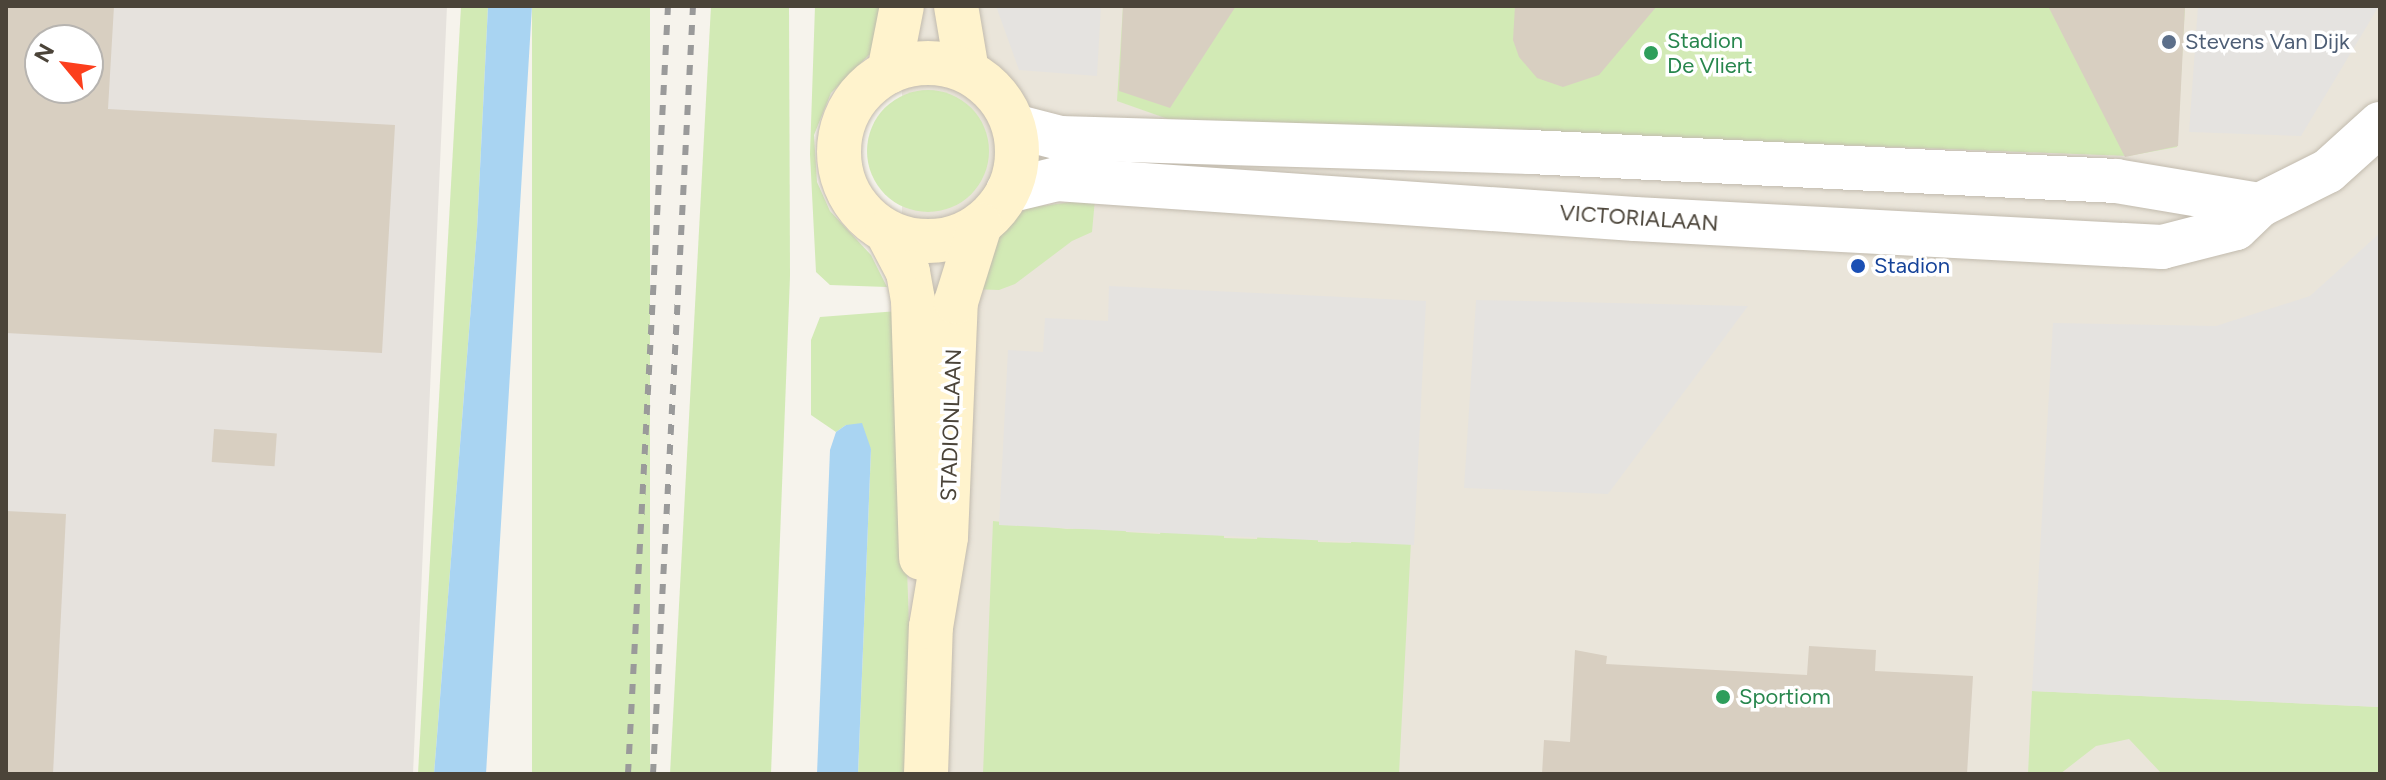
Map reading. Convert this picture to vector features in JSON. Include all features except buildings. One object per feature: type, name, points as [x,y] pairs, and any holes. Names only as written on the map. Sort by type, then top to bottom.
[{"type":"main road","points":[[889,72],[902,6]]},
{"type":"main road","points":[[956,6],[967,71]]},
{"type":"main road","points":[[941,63],[967,71],[996,94],[1014,126],[1016,171],[1008,191],[980,225],[951,239],[918,242],[887,232],[864,215],[847,192],[840,137],[849,110],[866,88],[889,72],[941,63]]},
{"type":"main road","name":"STADIONLAAN","points":[[926,774],[931,627],[946,537],[956,302],[980,225]]},
{"type":"main road","name":"STADIONLAAN","points":[[887,232],[908,272],[913,300],[918,537],[931,627]]},
{"type":"street","name":"VICTORIALAAN","points":[[1008,191],[1057,179],[1635,219],[2162,247],[2236,228],[2260,205],[2328,171],[2380,124]]},
{"type":"street","points":[[1014,126],[1060,138],[1546,153],[2116,181],[2260,205]]},
{"type":"shaded area","points":[[6,6],[447,6],[413,774],[6,774]]},
{"type":"shaded area","points":[[902,6],[2380,6],[2380,774],[902,774]]},
{"type":"shaded area","points":[[996,6],[1101,6],[1097,76],[1019,70]]},
{"type":"shaded area","points":[[2198,6],[2379,6],[2301,136],[2189,132]]},
{"type":"shaded area","points":[[2380,233],[2380,707],[2032,691],[2053,323],[2216,326],[2310,296]]},
{"type":"shaded area","points":[[1109,286],[1426,301],[1414,545],[999,525],[1008,350],[1043,352],[1045,318],[1108,321]]},
{"type":"shaded area","points":[[1476,300],[1748,306],[1608,494],[1464,488]]},
{"type":"green space","points":[[461,6],[488,6],[477,230],[434,774],[418,774]]},
{"type":"green space","points":[[532,6],[650,6],[650,774],[532,774]]},
{"type":"green space","points":[[711,6],[789,6],[790,276],[771,774],[670,774]]},
{"type":"green space","points":[[815,6],[887,6],[876,48],[831,93],[814,135],[817,182],[830,211],[871,255],[887,287],[830,285],[816,272],[810,154]]},
{"type":"green space","name":"Stadion De Vliert","points":[[1123,6],[2185,6],[2177,147],[2128,156],[1168,119],[1117,101]]},
{"type":"green space","points":[[928,90],[952,94],[971,108],[985,127],[989,151],[985,175],[971,194],[952,208],[928,212],[904,208],[885,194],[871,175],[867,151],[871,127],[885,108],[904,94]]},
{"type":"green space","points":[[1095,199],[1092,232],[1072,241],[1015,284],[999,290],[972,289],[989,243],[1026,208]]},
{"type":"green space","points":[[898,311],[910,654],[905,774],[858,774],[871,449],[846,425],[836,432],[811,415],[811,340],[820,317]]},
{"type":"green space","points":[[993,521],[1067,529],[1125,527],[1126,532],[1160,534],[1162,523],[1224,532],[1224,538],[1257,539],[1258,530],[1318,535],[1318,542],[1351,543],[1353,533],[1411,541],[1399,774],[983,774]]},
{"type":"green space","points":[[2032,691],[2380,707],[2380,774],[2162,774],[2129,739],[2096,746],[2060,774],[2028,774]]},
{"type":"water","points":[[488,6],[532,6],[486,774],[434,774],[477,230]]},
{"type":"water","points":[[862,423],[871,449],[858,774],[817,774],[830,450],[836,432],[846,425]]},
{"type":"railway","points":[[628,774],[668,6]]},
{"type":"railway","points":[[653,774],[693,6]]},
{"type":"place","name":"Stevens Van Dijk","points":[[2169,42]]},
{"type":"place","name":"Stadion De Vliert","points":[[1651,53]]},
{"type":"place","name":"Stadion","points":[[1858,266]]},
{"type":"place","name":"Sportiom","points":[[1723,697]]}]
